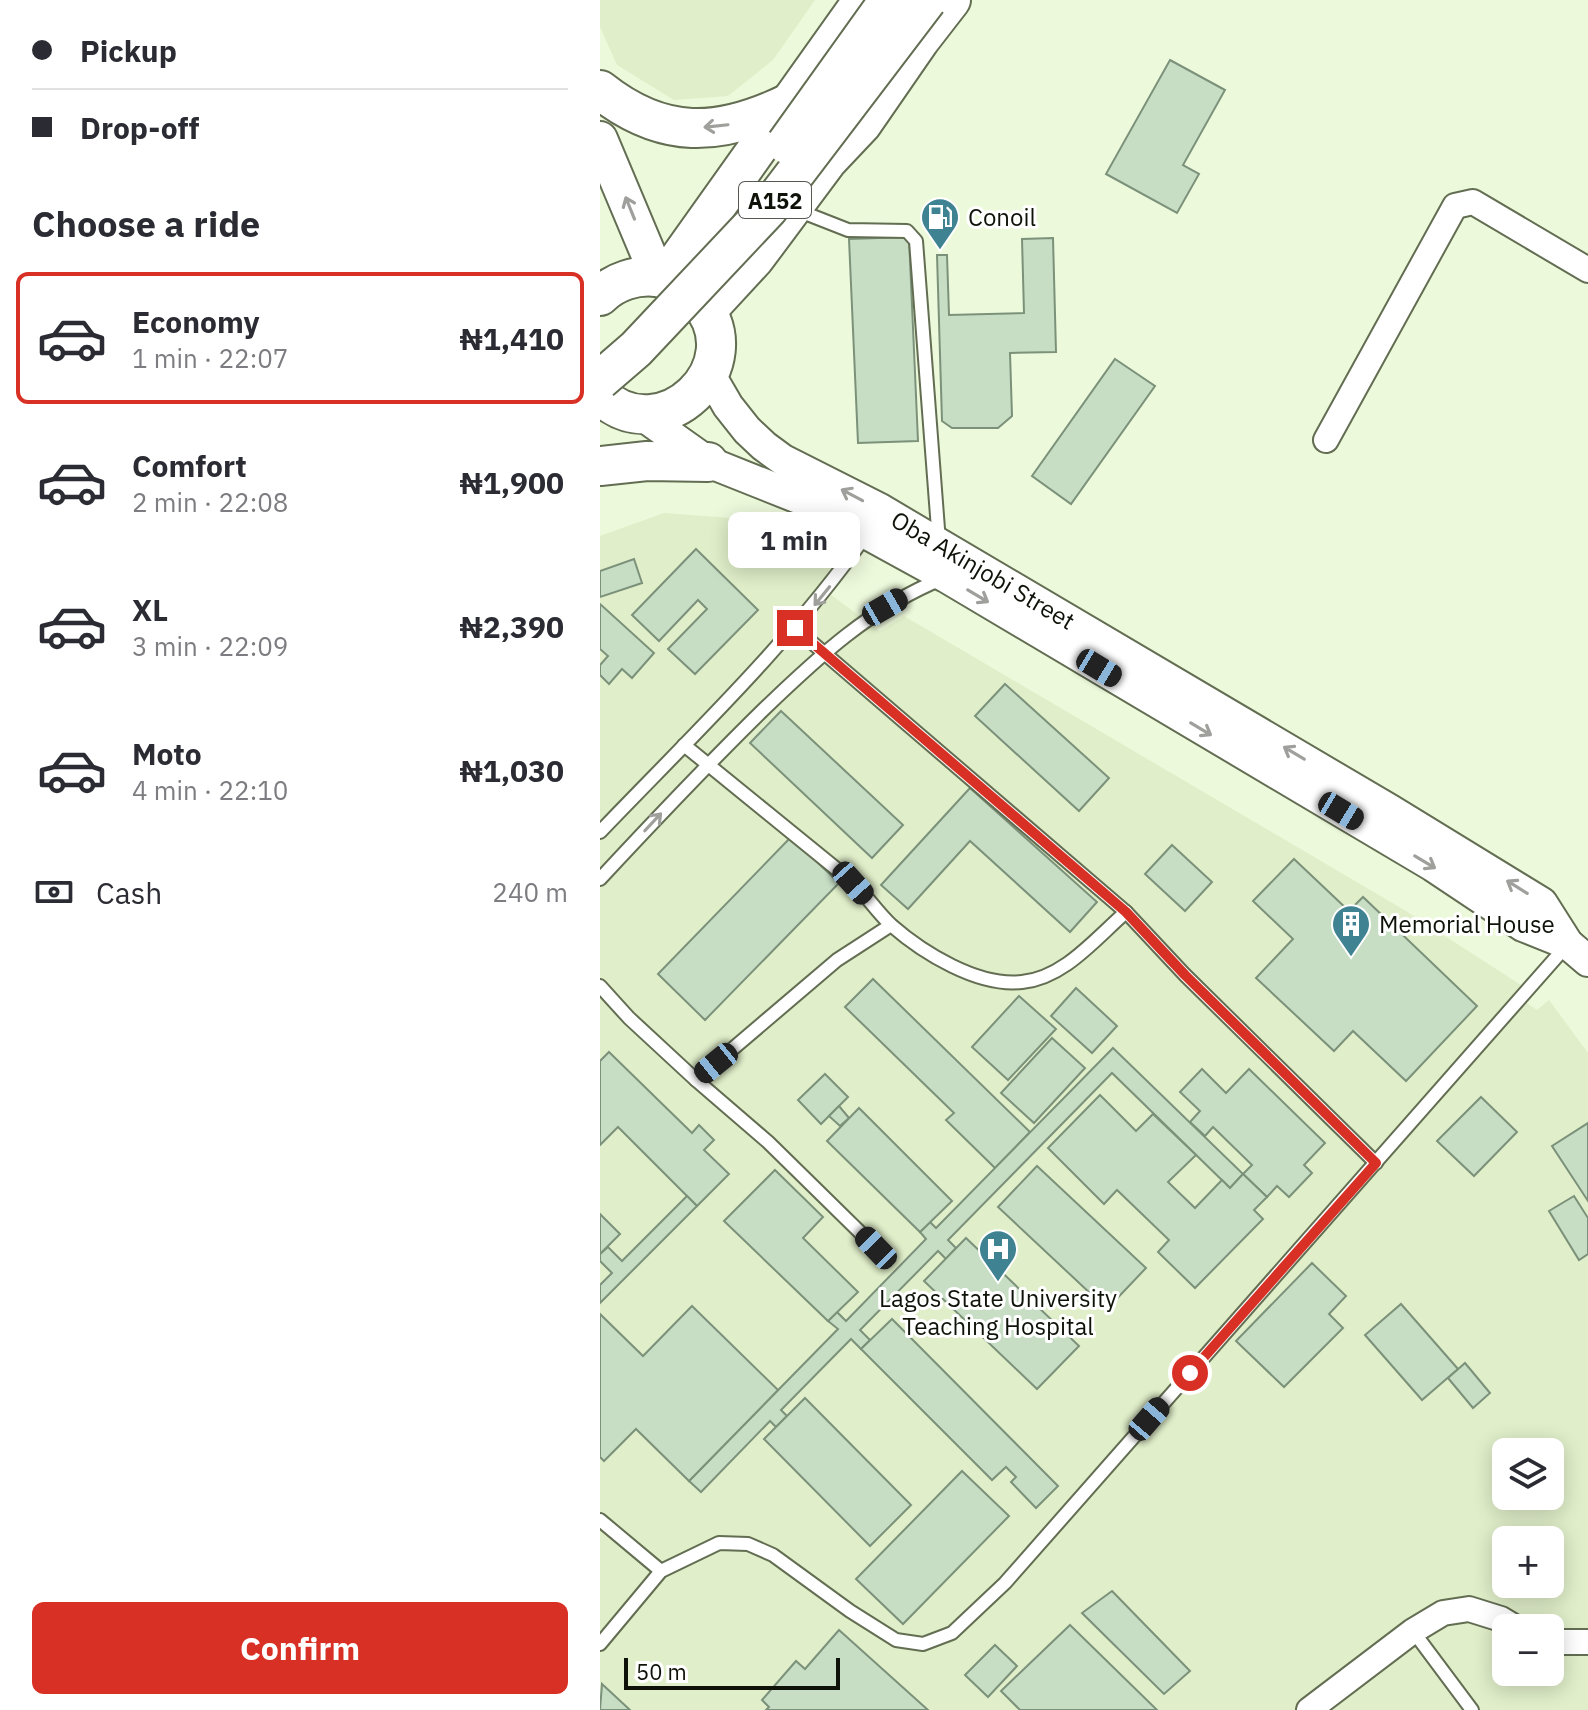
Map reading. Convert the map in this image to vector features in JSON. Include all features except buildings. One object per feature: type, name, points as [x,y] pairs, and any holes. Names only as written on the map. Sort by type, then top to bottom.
[{"type":"main road","points":[[662,277],[863,0]]},
{"type":"main road","name":"A152","points":[[600,350],[628,327],[749,197],[889,0]]},
{"type":"main road","name":"A152","points":[[600,380],[636,349],[768,209],[927,0]]},
{"type":"main road","points":[[707,310],[755,258],[828,160],[862,124],[951,0]]},
{"type":"main road","points":[[825,55],[831,86],[835,95],[846,105],[857,108],[884,94]]},
{"type":"main road","points":[[600,90],[618,105],[650,122],[685,128],[719,127],[756,119],[789,103]]},
{"type":"main road","points":[[600,139],[662,277]]},
{"type":"main road","points":[[600,296],[627,279],[662,277],[692,293],[707,310],[715,331],[716,354],[710,375],[698,392],[681,405],[661,413],[616,413]]},
{"type":"main road","points":[[600,466],[647,461],[708,462]]},
{"type":"street","points":[[1326,440],[1455,206],[1473,202],[1588,270]]},
{"type":"street","name":"Oba Akinjobi Street","points":[[710,375],[728,406],[764,446],[783,460],[880,509],[1542,903],[1578,952]]},
{"type":"street","points":[[616,413],[708,462],[811,503],[868,533],[1420,858],[1523,926],[1578,952]]},
{"type":"street","points":[[1309,1710],[1413,1631],[1443,1613],[1469,1609],[1492,1616]]},
{"type":"street","points":[[1564,1644],[1588,1642]]},
{"type":"lane","points":[[794,209],[848,230],[907,231],[916,241],[939,544]]},
{"type":"lane","points":[[600,832],[795,628],[868,533]]},
{"type":"lane","points":[[600,879],[708,764],[824,652],[885,607],[915,589],[946,577]]},
{"type":"lane","points":[[795,628],[1126,912],[1185,975],[1376,1163]]},
{"type":"lane","points":[[684,745],[853,883],[891,925],[938,958],[975,977],[997,983],[1023,982],[1054,974],[1126,912]]},
{"type":"lane","points":[[696,1080],[837,960],[891,925]]},
{"type":"lane","points":[[600,1644],[661,1571],[719,1543],[748,1544],[773,1555],[896,1640],[923,1644],[952,1633],[1005,1583],[1376,1163],[1578,952]]},
{"type":"lane","points":[[600,986],[629,1018],[768,1142],[876,1248]]},
{"type":"lane","points":[[600,1520],[661,1571]]},
{"type":"lane","points":[[1413,1631],[1466,1708]]},
{"type":"shaded area","points":[[600,0],[815,0],[773,60],[728,96],[674,100],[617,65],[600,27]]},
{"type":"shaded area","name":"Lagos State University Teaching Hospital","points":[[664,513],[744,519],[808,546],[835,562],[819,586],[880,631],[904,616],[1406,911],[1521,985],[1513,994],[1537,1010],[1549,1000],[1588,1053],[1588,1710],[600,1710],[600,536]]},
{"type":"place","name":"Conoil","points":[[940,251]]},
{"type":"place","name":"Memorial House","points":[[1351,958]]},
{"type":"place","name":"Lagos State University Teaching Hospital","points":[[998,1283]]},
{"type":"route","points":[[795,628],[1126,912],[1185,975],[1376,1163],[1190,1373]]}]
